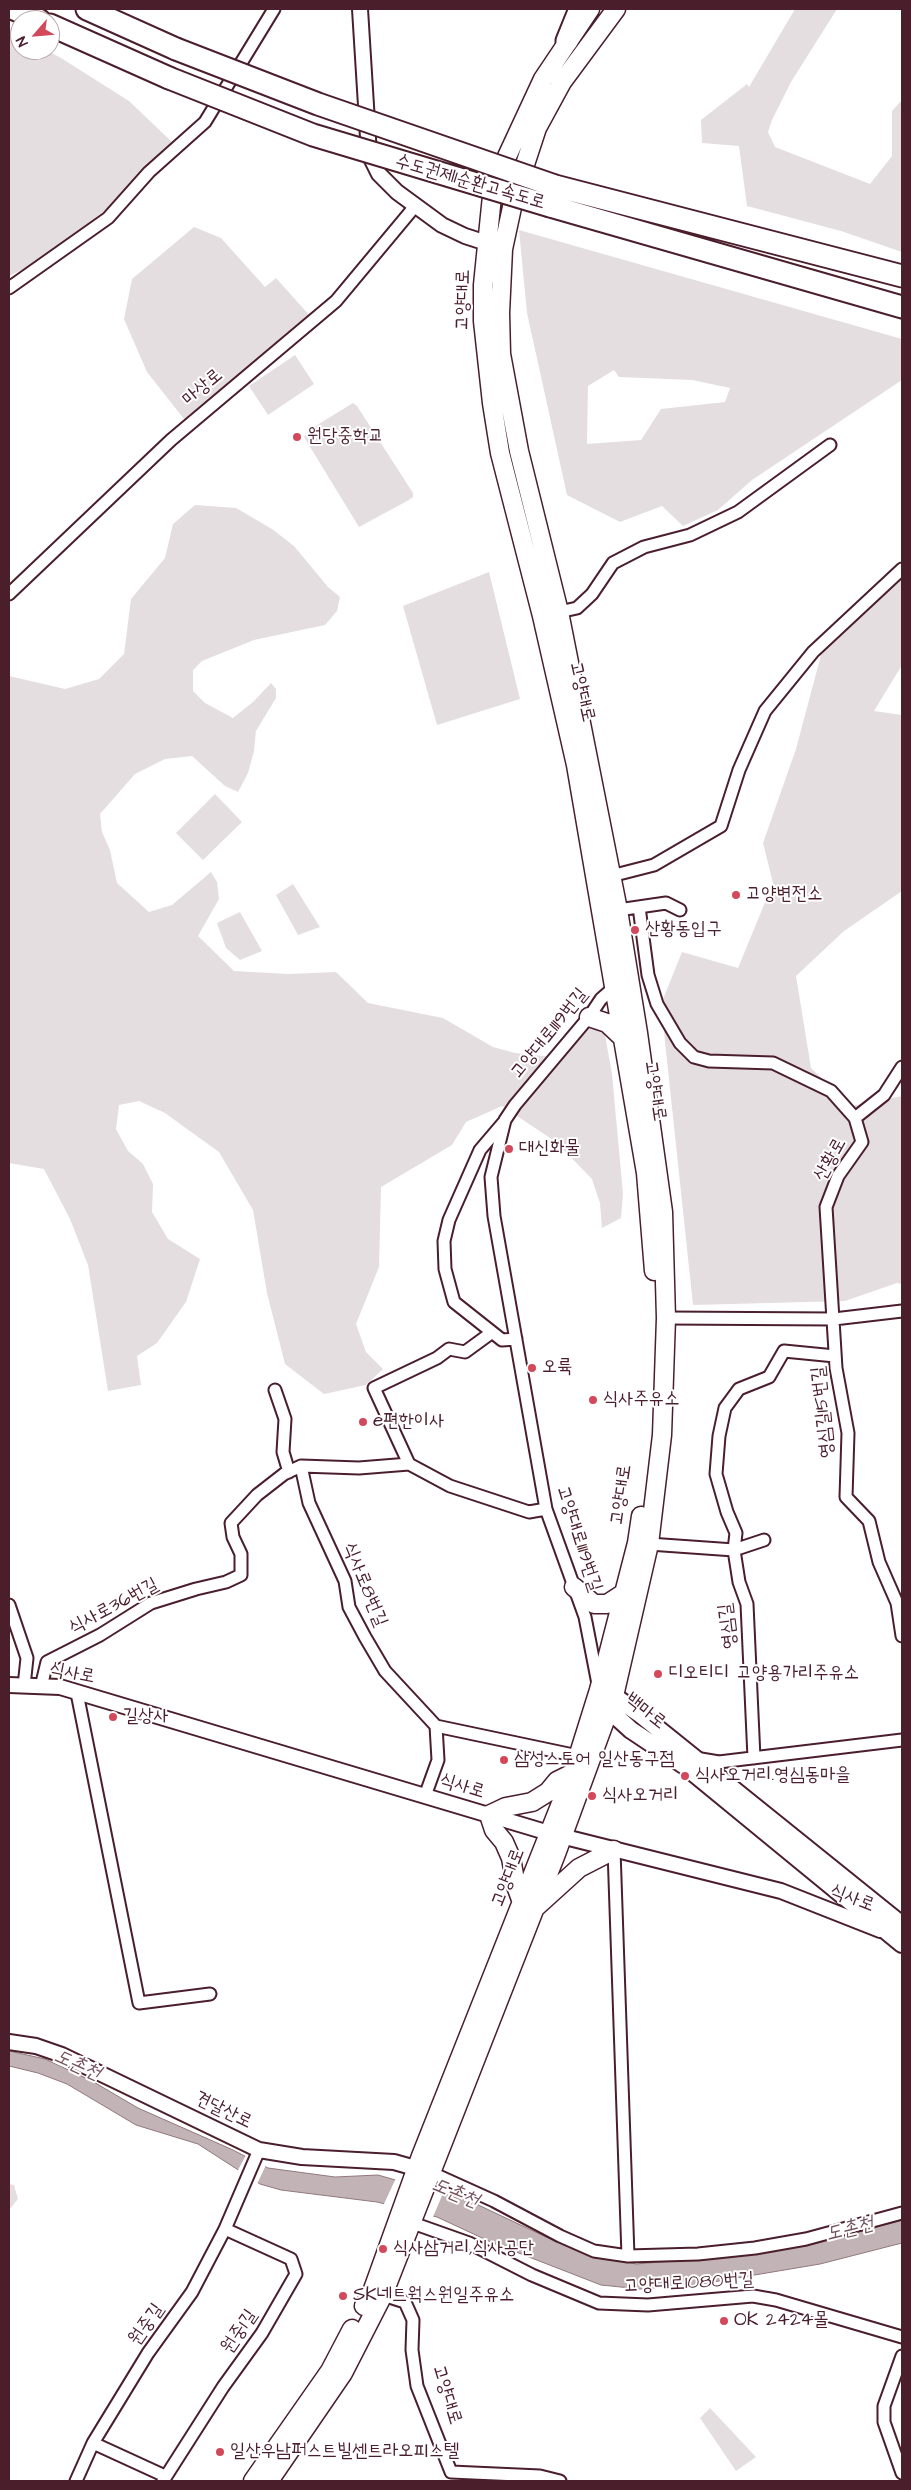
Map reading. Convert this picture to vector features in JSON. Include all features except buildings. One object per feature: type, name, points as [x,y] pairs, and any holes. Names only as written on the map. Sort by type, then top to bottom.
[{"type":"highway","name":"수도권제1순환고속도로","points":[[87,9],[176,49],[552,196],[902,307]]},
{"type":"highway","points":[[568,41],[580,9]]},
{"type":"highway","name":"수도권제1순환고속도로","points":[[60,29],[169,78],[313,135],[552,196],[902,276]]},
{"type":"main road","name":"고양대로","points":[[406,2218],[607,1699],[649,1544],[662,1435],[666,1318],[663,1212],[618,910],[559,612],[519,451],[502,354],[492,196],[504,163],[543,79],[590,9]]},
{"type":"main road","name":"고양대로","points":[[556,1834],[578,1756],[607,1699],[624,1593],[637,1544],[652,1432],[656,1318],[653,1248],[646,1173],[576,765],[542,616],[497,436],[483,322],[483,285],[537,128],[562,82],[616,9]]},
{"type":"main road","points":[[589,1017],[607,1023],[624,1039]]},
{"type":"main road","points":[[574,1587],[594,1604],[607,1604],[624,1593]]},
{"type":"main road","name":"백마로","points":[[607,1699],[694,1758],[898,1930],[902,1944]]},
{"type":"main road","name":"백마로","points":[[607,1699],[632,1730],[686,1766],[898,1930]]},
{"type":"main road","points":[[573,1774],[557,1781],[548,1792],[532,1802],[506,1807],[490,1815],[494,1830],[504,1842],[511,1858],[516,1886],[528,1907],[546,1900],[566,1877],[579,1868],[614,1850]]},
{"type":"main road","points":[[269,2481],[343,2373],[383,2295],[406,2218]]},
{"type":"main road","points":[[253,2481],[330,2371],[372,2292],[406,2218]]},
{"type":"street","points":[[9,288],[108,218],[149,172],[205,122],[274,9]]},
{"type":"street","points":[[360,9],[369,154],[379,174],[397,192],[442,225],[465,236],[495,246]]},
{"type":"street","name":"마상로","points":[[9,594],[171,440],[336,301],[416,205]]},
{"type":"street","points":[[559,612],[577,608],[592,594],[613,563],[644,547],[690,535],[738,512],[830,445]]},
{"type":"street","points":[[611,876],[654,865],[721,826],[739,770],[765,711],[813,652],[902,569]]},
{"type":"street","points":[[618,910],[666,903],[680,910]]},
{"type":"street","name":"고양대로","points":[[639,907],[648,975],[657,1004],[680,1043],[694,1057],[708,1061],[773,1062],[831,1091],[855,1118]]},
{"type":"street","name":"고양대로1119번길","points":[[516,1339],[502,1340],[454,1302],[445,1269],[444,1241],[449,1220],[480,1150],[589,1017],[601,999],[613,988],[629,978]]},
{"type":"street","name":"산황로","points":[[834,1320],[826,1207],[838,1176],[862,1142],[855,1118],[884,1094],[902,1067]]},
{"type":"street","name":"고양대로1119번길","points":[[505,1120],[491,1177],[494,1216],[546,1509],[585,1617],[607,1699]]},
{"type":"street","points":[[666,1318],[834,1320],[902,1311]]},
{"type":"street","name":"영심길15번길","points":[[834,1320],[835,1356],[848,1433],[846,1497],[869,1521],[879,1562],[897,1603],[901,1630]]},
{"type":"street","points":[[491,1333],[465,1352],[448,1349],[437,1358],[374,1388],[409,1464],[450,1486],[478,1496],[529,1512],[546,1509]]},
{"type":"street","name":"영심길","points":[[754,1758],[747,1604],[739,1582],[734,1550],[736,1533],[727,1512],[716,1474],[719,1436],[725,1408],[739,1390],[768,1377],[784,1351],[835,1356]]},
{"type":"street","points":[[275,1390],[285,1418],[283,1452],[289,1472]]},
{"type":"street","name":"식사로36번길","points":[[41,1687],[47,1662],[100,1635],[151,1603],[226,1582],[241,1574],[241,1554],[233,1537],[232,1523],[257,1495],[289,1472],[301,1466],[359,1468],[409,1464]]},
{"type":"street","name":"식사로8번길","points":[[301,1466],[309,1503],[345,1581],[349,1607],[365,1638],[385,1671],[436,1726]]},
{"type":"street","points":[[649,1544],[734,1550],[764,1540]]},
{"type":"street","points":[[9,1605],[27,1658],[24,1686]]},
{"type":"street","name":"식사로","points":[[9,1685],[60,1687],[556,1834],[781,1891],[898,1930]]},
{"type":"street","points":[[77,1693],[139,2004],[210,1994]]},
{"type":"street","points":[[424,1796],[438,1760],[436,1726],[578,1756]]},
{"type":"street","points":[[694,1758],[719,1762],[902,1740]]},
{"type":"street","points":[[614,1850],[628,2256]]},
{"type":"street","name":"견달산로","points":[[9,2042],[36,2046],[62,2055],[258,2153],[394,2162],[422,2176]]},
{"type":"street","name":"원중길","points":[[76,2481],[93,2443],[148,2353],[192,2292],[225,2229],[258,2153]]},
{"type":"street","points":[[422,2176],[494,2201],[560,2236],[594,2250],[628,2256],[698,2254],[755,2248],[806,2239],[902,2213]]},
{"type":"street","name":"고양대로1080번길","points":[[406,2218],[469,2243],[532,2275],[599,2302],[648,2305],[753,2296],[776,2300],[902,2337]]},
{"type":"street","name":"원중1길","points":[[164,2479],[262,2332],[296,2274],[291,2258],[225,2229]]},
{"type":"street","name":"고양대로","points":[[383,2295],[405,2302],[413,2320],[412,2350],[417,2386],[450,2472],[540,2476],[560,2481]]},
{"type":"street","points":[[902,2356],[884,2406],[884,2422],[902,2473]]},
{"type":"street","points":[[93,2443],[164,2479]]},
{"type":"shaded area","points":[[795,9],[837,9],[791,82],[768,132],[775,147],[870,184],[892,156],[892,111],[902,100],[902,252],[841,231],[747,206],[739,146],[702,143],[701,120],[747,84],[749,87]]},
{"type":"shaded area","points":[[9,28],[10,60],[60,60],[60,57],[129,101],[174,144],[159,167],[44,259],[9,276]]},
{"type":"shaded area","points":[[194,227],[221,238],[265,287],[276,278],[311,317],[184,419],[147,372],[124,319],[132,279]]},
{"type":"shaded area","points":[[519,230],[902,339],[902,380],[752,480],[718,510],[683,526],[662,506],[620,522],[567,495],[527,313]],"holes":[[[614,370],[619,377],[692,380],[730,388],[725,402],[661,409],[641,440],[587,444],[588,386]]]},
{"type":"shaded area","points":[[295,355],[314,384],[268,415],[249,386]]},
{"type":"shaded area","points":[[353,403],[357,406],[413,493],[413,497],[409,500],[359,527],[304,437],[309,430]]},
{"type":"shaded area","points":[[195,505],[236,508],[272,529],[294,546],[328,587],[340,597],[337,611],[325,625],[254,640],[202,661],[193,670],[193,691],[205,703],[233,718],[253,702],[271,683],[276,689],[276,698],[256,731],[254,751],[248,773],[238,792],[225,786],[192,756],[165,759],[135,774],[100,814],[102,832],[110,850],[117,883],[149,912],[172,905],[211,872],[217,882],[219,899],[198,936],[234,971],[289,974],[336,972],[368,1003],[443,1018],[493,1047],[515,1053],[554,1057],[585,1028],[595,1029],[605,1035],[612,1074],[623,1194],[621,1218],[602,1228],[600,1203],[592,1179],[556,1142],[502,1106],[466,1122],[452,1145],[381,1187],[379,1267],[356,1324],[366,1352],[383,1369],[366,1385],[324,1394],[285,1364],[267,1293],[253,1210],[219,1152],[165,1113],[139,1101],[119,1105],[116,1129],[128,1151],[143,1164],[153,1184],[152,1212],[168,1239],[200,1259],[186,1302],[157,1343],[137,1356],[141,1385],[108,1391],[88,1265],[70,1219],[44,1169],[9,1163],[9,676],[65,689],[99,679],[124,654],[131,599],[165,558],[173,524]]},
{"type":"shaded area","points":[[489,572],[520,699],[437,725],[403,606]]},
{"type":"shaded area","points":[[902,578],[902,665],[874,711],[902,715],[902,891],[844,931],[796,976],[811,1068],[851,1106],[902,1096],[902,1284],[897,1283],[845,1301],[693,1305],[661,1004],[682,952],[738,968],[773,883],[763,843],[796,749],[821,655]]},
{"type":"shaded area","points":[[215,794],[242,822],[203,860],[176,833]]},
{"type":"shaded area","points":[[293,884],[320,927],[298,935],[276,895]]},
{"type":"shaded area","points":[[240,912],[262,951],[240,960],[226,948],[217,923]]},
{"type":"shaded area","points":[[9,2051],[45,2059],[92,2081],[138,2108],[233,2150],[268,2168],[335,2177],[378,2175],[472,2202],[546,2237],[587,2253],[636,2264],[699,2259],[806,2246],[902,2220],[902,2243],[820,2264],[701,2284],[640,2289],[601,2285],[493,2243],[437,2217],[377,2202],[281,2190],[260,2184],[198,2144],[136,2125],[67,2084],[38,2073],[9,2066]]},
{"type":"shaded area","points":[[9,2184],[14,2185],[18,2199],[9,2210]]},
{"type":"shaded area","points":[[710,2408],[756,2457],[736,2471],[700,2418]]},
{"type":"pier","points":[[246,2155],[266,2165],[257,2184],[237,2172]]},
{"type":"pier","points":[[396,2178],[444,2191],[433,2217],[383,2206]]},
{"type":"place","name":"원당중학교","points":[[297,437]]},
{"type":"place","name":"고양변전소","points":[[736,895]]},
{"type":"place","name":"산황동입구","points":[[635,930]]},
{"type":"place","name":"대신화물","points":[[509,1149]]},
{"type":"place","name":"오륙","points":[[532,1368]]},
{"type":"place","name":"식사주유소","points":[[593,1400]]},
{"type":"place","name":"e편한이사","points":[[363,1422]]},
{"type":"place","name":"디오티디 고양용가리주유소","points":[[658,1674]]},
{"type":"place","name":"길상사","points":[[113,1717]]},
{"type":"place","name":"삼성스토어 일산동구점","points":[[504,1760]]},
{"type":"place","name":"식사오거리.영심동마을","points":[[685,1776]]},
{"type":"place","name":"식사오거리","points":[[592,1796]]},
{"type":"place","name":"식사삼거리,식사공단","points":[[383,2249]]},
{"type":"place","name":"SK네트웍스원일주유소","points":[[343,2296]]},
{"type":"place","name":"OK 2424몰","points":[[724,2321]]},
{"type":"place","name":"일산우남퍼스트빌센트라오피스텔","points":[[220,2452]]},
{"type":"water label","name":"도촌천","points":[[77,2066]]},
{"type":"water label","name":"도촌천","points":[[455,2194]]},
{"type":"water label","name":"도촌천","points":[[850,2230]]}]
